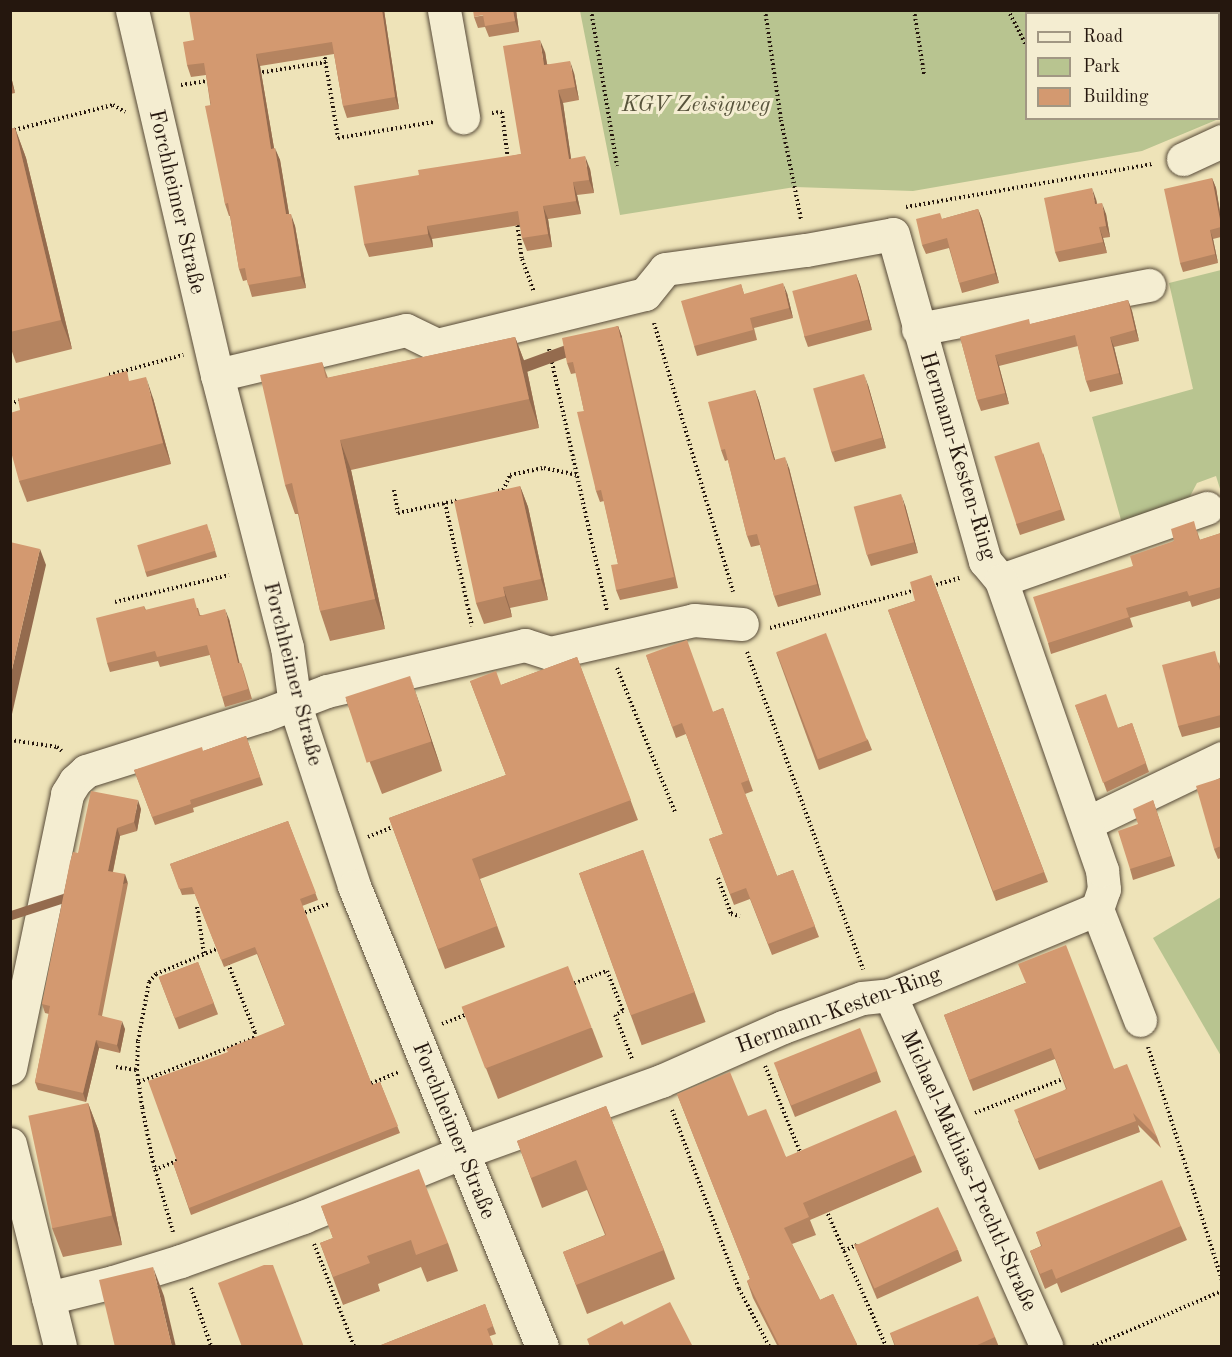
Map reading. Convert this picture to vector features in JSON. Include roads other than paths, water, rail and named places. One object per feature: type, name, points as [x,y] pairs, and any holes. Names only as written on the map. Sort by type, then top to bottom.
[{"type":"street","name":"Forchheimer Straße","points":[[132,10],[213,362],[287,647],[295,705],[340,850],[461,1153],[542,1347]]},
{"type":"street","points":[[444,10],[463,117]]},
{"type":"street","points":[[1184,159],[1221,141]]},
{"type":"street","name":"Hermann-Kesten-Ring","points":[[48,1298],[113,1282],[181,1261],[303,1217],[461,1153],[652,1084],[754,1040],[862,998],[882,997],[1097,909],[1104,889],[1102,870],[1087,823],[997,575],[985,561],[893,234],[806,250],[664,270],[645,294],[437,345],[406,330],[213,362]]},
{"type":"street","name":"Hermann-Kesten-Ring","points":[[918,329],[1149,285]]},
{"type":"street","name":"Hermann-Kesten-Ring","points":[[997,575],[1207,508]]},
{"type":"street","points":[[10,1068],[67,794],[75,780],[86,771],[295,705],[327,691],[525,645],[550,653],[693,620],[742,624]]},
{"type":"street","points":[[1087,823],[1221,758]]},
{"type":"street","points":[[1097,909],[1140,1020]]},
{"type":"street","name":"Michael-Mathias-Prechtl-Straße","points":[[882,997],[947,1124],[1046,1347]]},
{"type":"street","points":[[10,1144],[60,1347]]},
{"type":"park label","name":"KGV Zeisigweg","points":[[696,106]]}]
